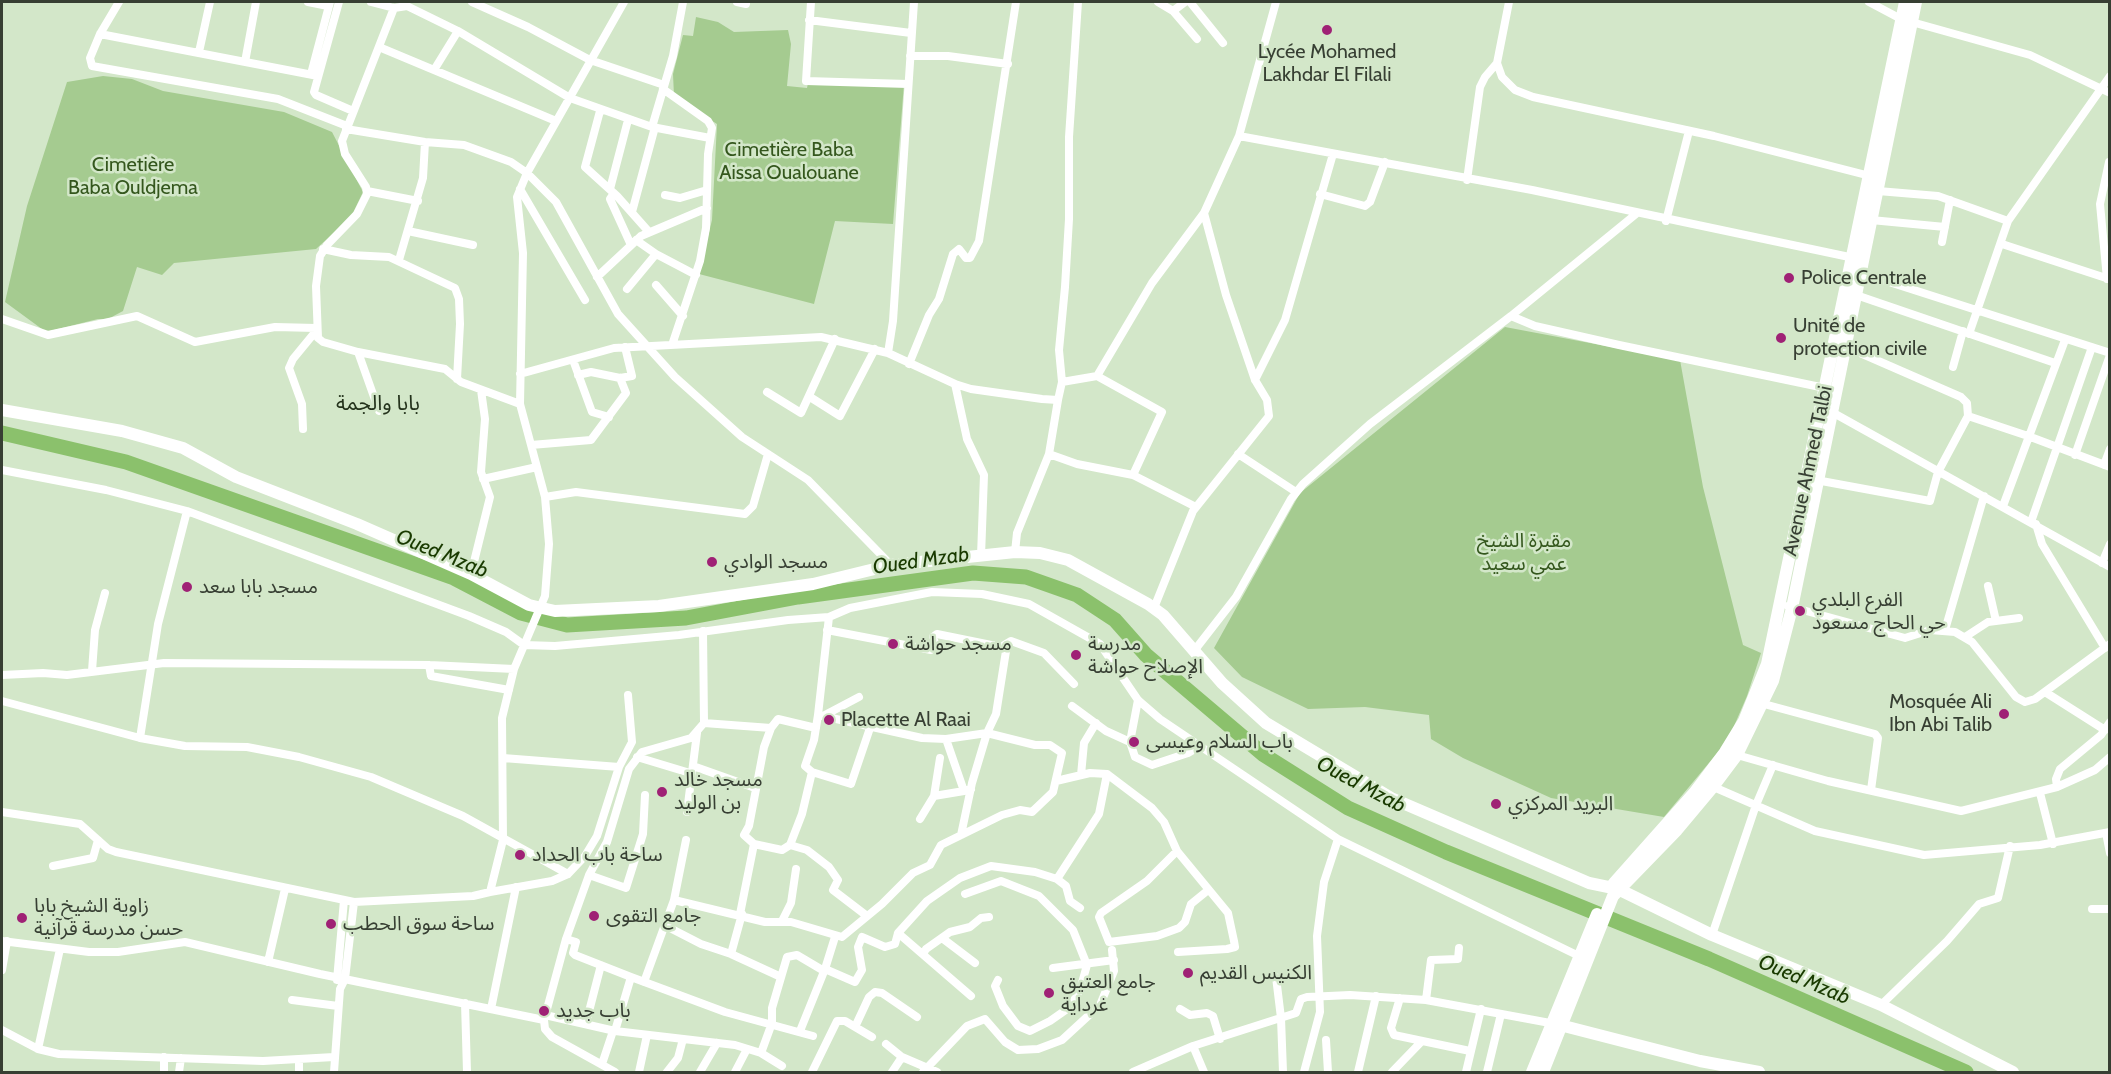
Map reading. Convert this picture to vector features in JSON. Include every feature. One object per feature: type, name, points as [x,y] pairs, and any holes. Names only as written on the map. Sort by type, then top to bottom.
[{"type":"main road","name":"Avenue Ahmed Talbi","points":[[1582,955],[1612,891],[1708,784],[1760,686],[1787,606],[1827,410],[1825,388],[1876,182],[1907,21],[1905,2]]},
{"type":"main road","points":[[1907,21],[1916,2]]},
{"type":"main road","points":[[1708,784],[1737,755],[1764,704],[1781,655],[1787,606],[1816,480],[1827,410],[1861,273],[1857,259],[1872,220],[1876,182]]},
{"type":"main road","points":[[2,410],[122,431],[183,448],[236,477],[357,524],[471,574],[537,608],[570,611],[659,606],[813,584],[891,565],[1015,552],[1055,556],[1078,564],[1154,608],[1182,635],[1222,683],[1266,723],[1391,798],[1881,1005],[2013,1072]]},
{"type":"main road","points":[[1543,1072],[1556,1024],[1582,955]]},
{"type":"main road","points":[[1556,1024],[1699,1067],[1759,1072]]},
{"type":"main road","points":[[1532,1072],[1556,1024]]},
{"type":"street","points":[[119,2],[100,34],[90,58],[93,66],[278,99],[346,128],[425,142],[464,145],[511,162],[527,173],[556,202],[618,314],[646,345],[704,406],[742,437],[808,480],[891,565]]},
{"type":"street","points":[[199,52],[210,2]]},
{"type":"street","points":[[245,62],[256,2]]},
{"type":"street","points":[[308,2],[329,4],[314,75],[316,95],[353,111]]},
{"type":"street","points":[[314,75],[339,2]]},
{"type":"street","points":[[371,2],[394,8],[407,6],[458,31],[570,98],[600,111],[653,127],[710,138]]},
{"type":"street","points":[[472,2],[528,27],[590,60],[664,87],[708,121],[712,128],[707,208],[696,275],[672,345]]},
{"type":"street","points":[[490,892],[503,840],[501,726],[514,669],[543,604],[547,588],[549,531],[545,497],[520,404],[523,253],[517,209],[520,189],[624,2]]},
{"type":"street","points":[[632,212],[683,2]]},
{"type":"street","points":[[811,2],[807,81],[908,84]]},
{"type":"street","points":[[888,353],[893,321],[914,2]]},
{"type":"street","points":[[909,364],[929,315],[939,299],[953,254],[959,249],[968,258],[979,241],[986,208],[986,183],[1008,64],[1016,2]]},
{"type":"street","points":[[1015,552],[1017,532],[1049,454],[1062,382],[1059,350],[1069,219],[1068,137],[1078,2]]},
{"type":"street","points":[[1158,2],[1173,11],[1197,39]]},
{"type":"street","points":[[1173,11],[1185,2]]},
{"type":"street","points":[[1190,2],[1223,43]]},
{"type":"street","points":[[1097,376],[1152,282],[1204,213],[1239,136],[1276,2]]},
{"type":"street","points":[[1467,180],[1480,87],[1497,63],[1508,2]]},
{"type":"street","points":[[1869,2],[1907,21],[2030,55],[2109,93]]},
{"type":"street","points":[[394,8],[346,128],[342,148],[367,191],[418,201]]},
{"type":"street","points":[[809,20],[911,33]]},
{"type":"street","points":[[434,70],[458,31]]},
{"type":"street","points":[[100,34],[314,75]]},
{"type":"street","points":[[379,47],[556,121]]},
{"type":"street","points":[[910,56],[948,56],[1008,64]]},
{"type":"street","points":[[1497,63],[1507,84],[1533,97],[1689,131],[1950,200],[2008,221]]},
{"type":"street","points":[[1953,367],[1966,332],[1977,312],[2008,221],[2099,87],[2109,76]]},
{"type":"street","points":[[600,111],[585,167],[612,191],[649,232]]},
{"type":"street","points":[[628,120],[610,199],[634,243],[696,275]]},
{"type":"street","points":[[1666,220],[1689,131]]},
{"type":"street","points":[[1239,136],[1551,194],[1636,214],[1857,259]]},
{"type":"street","points":[[399,260],[418,201],[423,178],[425,142]]},
{"type":"street","points":[[1256,380],[1285,320],[1333,154]]},
{"type":"street","points":[[1320,194],[1365,206],[1370,202],[1386,162]]},
{"type":"street","points":[[2002,244],[2108,279],[2100,204],[2109,162]]},
{"type":"street","points":[[520,189],[585,300]]},
{"type":"street","points":[[665,195],[680,198],[707,190]]},
{"type":"street","points":[[367,191],[357,214],[323,249],[318,263],[316,329],[323,342],[358,352],[445,369],[457,379],[520,404]]},
{"type":"street","points":[[1942,242],[1950,200]]},
{"type":"street","points":[[597,277],[649,232],[707,208]]},
{"type":"street","points":[[1154,608],[1196,507],[1269,416],[1267,400],[1256,380],[1218,269],[1204,213]]},
{"type":"street","points":[[1194,651],[1236,597],[1296,492],[1370,424],[1512,315],[1636,214]]},
{"type":"street","points":[[1872,220],[1945,227]]},
{"type":"street","points":[[408,231],[472,245]]},
{"type":"street","points":[[323,249],[351,255],[382,255],[399,260],[453,286],[457,291],[460,324],[457,379]]},
{"type":"street","points":[[627,289],[656,254]]},
{"type":"street","points":[[1861,273],[2109,354],[2075,455]]},
{"type":"street","points":[[656,285],[683,316]]},
{"type":"street","points":[[1856,295],[2055,363]]},
{"type":"street","points":[[1512,315],[1535,326],[1825,388]]},
{"type":"street","points":[[2,319],[48,335],[137,316],[195,342],[275,327],[316,329]]},
{"type":"street","points":[[303,429],[302,404],[289,368],[293,359],[316,329]]},
{"type":"street","points":[[520,374],[605,349],[804,337],[835,339],[888,353],[955,384],[1058,400]]},
{"type":"street","points":[[767,392],[800,413],[810,398],[835,339]]},
{"type":"street","points":[[2003,506],[2065,340]]},
{"type":"street","points":[[1816,480],[1930,501],[1938,472],[1968,416],[1967,403],[1961,397],[1844,346]]},
{"type":"street","points":[[578,375],[591,372],[620,378],[633,374],[625,347]]},
{"type":"street","points":[[1787,606],[1905,638],[1922,631],[1945,630],[1965,637],[2021,701],[2031,701],[2107,646],[2042,544],[2033,523],[2056,448],[2092,347]]},
{"type":"street","points":[[810,398],[834,415],[842,415],[875,349]]},
{"type":"street","points":[[358,352],[379,411]]},
{"type":"street","points":[[573,360],[592,412],[609,417]]},
{"type":"street","points":[[1062,382],[1097,376],[1162,412],[1133,475]]},
{"type":"street","points":[[531,445],[591,440],[626,393],[620,378]]},
{"type":"street","points":[[955,384],[967,439],[984,475],[981,556]]},
{"type":"street","points":[[471,574],[490,497],[483,479],[481,465],[485,419],[481,390]]},
{"type":"street","points":[[1827,410],[2106,565],[2109,544]]},
{"type":"street","points":[[1968,416],[2107,466],[2109,449]]},
{"type":"street","points":[[545,497],[576,492],[745,514],[753,506],[768,454]]},
{"type":"street","points":[[1049,454],[1077,464],[1133,475],[1196,507]]},
{"type":"street","points":[[1238,454],[1296,492]]},
{"type":"street","points":[[483,479],[537,467]]},
{"type":"street","points":[[2,470],[106,490],[187,511],[469,616],[526,642],[555,646],[829,617],[850,608],[933,592],[982,594],[1029,604],[1100,644],[1138,700],[1198,747],[1338,839],[1582,955]]},
{"type":"street","points":[[1945,630],[1984,496]]},
{"type":"street","points":[[140,738],[162,602],[187,511]]},
{"type":"street","points":[[1988,586],[1996,621]]},
{"type":"street","points":[[92,671],[95,630],[105,593]]},
{"type":"street","points":[[829,617],[820,715],[805,766],[812,772],[851,784],[870,728]]},
{"type":"street","points":[[1965,637],[1988,622],[2019,618]]},
{"type":"street","points":[[827,630],[931,650],[936,646],[933,638],[937,634],[1001,647],[1011,641],[1044,653],[1074,684]]},
{"type":"street","points":[[615,1072],[552,1037],[545,1029],[544,1018],[566,939],[589,875],[607,842],[629,769],[638,757],[648,750],[684,741],[698,731],[704,723],[702,631]]},
{"type":"street","points":[[960,835],[967,790],[996,714],[1006,651]]},
{"type":"street","points":[[2,675],[43,673],[67,675],[151,664],[429,665],[514,669]]},
{"type":"street","points":[[429,665],[431,676],[509,690]]},
{"type":"street","points":[[2045,692],[2107,726],[2065,763],[2058,773],[2058,788]]},
{"type":"street","points":[[2,812],[80,824],[116,852],[354,902],[473,896],[552,880],[568,874],[585,856],[597,836],[619,767],[632,742],[628,695]]},
{"type":"street","points":[[820,715],[859,697]]},
{"type":"street","points":[[1138,700],[1130,742],[1135,757],[1154,765],[1198,747]]},
{"type":"street","points":[[2,701],[140,738],[185,746],[246,747],[361,774],[436,802],[568,874]]},
{"type":"street","points":[[1764,704],[1875,734],[1878,738],[1871,790]]},
{"type":"street","points":[[1072,706],[1130,742]]},
{"type":"street","points":[[674,900],[741,914],[765,922],[782,921],[835,937],[842,937],[913,873],[930,865],[941,845],[1002,814],[1020,810],[1032,812],[1052,796],[1061,752],[1050,745],[1035,745],[987,733],[946,739],[922,738],[820,715]]},
{"type":"street","points":[[812,772],[802,814],[790,845],[782,850],[754,844],[744,835],[749,826],[765,743],[771,728],[778,719],[816,728]]},
{"type":"street","points":[[704,723],[771,728]]},
{"type":"street","points":[[1081,776],[1084,743],[1096,723]]},
{"type":"street","points":[[687,812],[698,731]]},
{"type":"street","points":[[946,739],[967,790]]},
{"type":"street","points":[[1737,755],[1828,781],[1961,811],[2058,788],[2095,770],[2109,757]]},
{"type":"street","points":[[638,757],[755,788]]},
{"type":"street","points":[[503,758],[619,767]]},
{"type":"street","points":[[920,819],[934,796],[940,758]]},
{"type":"street","points":[[1712,935],[1756,805],[1773,765]]},
{"type":"street","points":[[1056,781],[1107,774],[1152,808],[1164,822],[1177,851],[1207,891],[1228,913],[1234,947],[1178,952]]},
{"type":"street","points":[[1057,879],[1099,814],[1107,774]]},
{"type":"street","points":[[1708,784],[1815,831],[1923,855],[2053,844],[2108,832],[2109,853]]},
{"type":"street","points":[[934,796],[967,790]]},
{"type":"street","points":[[2040,793],[2053,844]]},
{"type":"street","points":[[589,875],[626,888],[643,834],[645,795]]},
{"type":"street","points":[[1304,1072],[1320,1012],[1317,936],[1324,882],[1338,839]]},
{"type":"street","points":[[53,866],[93,858],[98,840]]},
{"type":"street","points":[[644,982],[674,900],[686,840]]},
{"type":"street","points":[[731,954],[754,844]]},
{"type":"street","points":[[790,845],[807,850],[829,867],[838,879],[833,890],[867,916]]},
{"type":"street","points":[[1881,1005],[1947,941],[1979,904],[1998,898],[2010,846]]},
{"type":"street","points":[[1177,851],[1147,881],[1101,913],[1099,916],[1109,942],[1157,936],[1179,928],[1185,922],[1191,904],[1207,891]]},
{"type":"street","points":[[761,1053],[772,1023],[772,1008],[784,960],[792,954],[855,982],[862,970],[858,947],[862,937],[890,947],[896,944],[898,933],[933,897],[960,878],[991,866],[1035,872],[1057,879],[1066,886],[1070,901],[1080,908]]},
{"type":"street","points":[[782,921],[791,903],[798,874],[796,869]]},
{"type":"street","points":[[964,894],[1001,881],[1039,896],[1073,930],[1087,965],[1080,990],[1070,1007],[1030,1031],[1018,1026],[1003,1006],[995,986],[999,980]]},
{"type":"street","points":[[491,1009],[516,887]]},
{"type":"street","points":[[268,962],[285,889]]},
{"type":"street","points":[[340,989],[336,977],[344,900]]},
{"type":"street","points":[[334,1072],[340,989],[345,979],[354,902]]},
{"type":"street","points":[[2092,909],[2109,909]]},
{"type":"street","points":[[924,954],[956,929],[970,927],[981,918],[989,918]]},
{"type":"street","points":[[666,926],[701,944],[731,954],[781,977]]},
{"type":"street","points":[[898,933],[971,996]]},
{"type":"street","points":[[800,1031],[835,937]]},
{"type":"street","points":[[942,938],[975,963]]},
{"type":"street","points":[[566,939],[576,942],[574,954],[631,977],[725,1012],[813,1035]]},
{"type":"street","points":[[2,970],[4,941],[60,949],[118,952],[185,942],[345,979],[491,1009],[586,1023],[614,1031],[682,1038],[747,1049],[761,1053],[782,1066]]},
{"type":"street","points":[[1426,1000],[1431,960],[1458,959],[1459,948]]},
{"type":"street","points":[[38,1049],[60,949]]},
{"type":"street","points":[[925,1070],[968,1026],[985,1018],[1011,1047],[1028,1050],[1051,1047],[1072,1033],[1100,1005],[1110,984],[1114,960],[1112,950]]},
{"type":"street","points":[[1053,968],[1114,960]]},
{"type":"street","points":[[586,1023],[601,965]]},
{"type":"street","points":[[602,1064],[631,977]]},
{"type":"street","points":[[1276,977],[1281,1018],[1283,1072]]},
{"type":"street","points":[[855,1027],[869,997],[875,992],[882,993],[917,1017]]},
{"type":"street","points":[[1358,1072],[1376,996]]},
{"type":"street","points":[[1133,1072],[1193,1046],[1220,1039],[1298,1011],[1303,997],[1376,996],[1426,1000],[1556,1024]]},
{"type":"street","points":[[1400,998],[1391,1032],[1421,1042],[1470,1051]]},
{"type":"street","points":[[292,1000],[338,1006]]},
{"type":"street","points":[[465,1003],[467,1072]]},
{"type":"street","points":[[1180,1009],[1190,1015],[1207,1013],[1213,1016],[1220,1039]]},
{"type":"street","points":[[1466,1072],[1480,1009]]},
{"type":"street","points":[[1487,1072],[1501,1014]]},
{"type":"street","points":[[812,1072],[837,1021],[843,1020],[872,1037]]},
{"type":"street","points":[[2,1030],[38,1049],[59,1054],[299,1060],[334,1057]]},
{"type":"street","points":[[639,1072],[647,1035]]},
{"type":"street","points":[[667,1072],[678,1058],[682,1038]]},
{"type":"street","points":[[1326,1040],[1328,1072]]},
{"type":"street","points":[[1392,1072],[1421,1042]]},
{"type":"street","points":[[700,1072],[717,1043]]},
{"type":"street","points":[[886,1044],[902,1057],[925,1070],[937,1072]]},
{"type":"street","points":[[1193,1046],[1204,1072]]},
{"type":"street","points":[[735,1072],[747,1049]]},
{"type":"street","points":[[164,1057],[164,1072]]},
{"type":"street","points":[[892,1072],[902,1057]]},
{"type":"street","points":[[179,1072],[181,1058]]},
{"type":"street","points":[[299,1060],[299,1072]]},
{"type":"green space","name":"Cimetière Baba Aissa Oualouane","points":[[696,17],[718,22],[734,32],[788,30],[791,44],[787,86],[807,88],[808,83],[904,84],[893,224],[835,221],[814,304],[699,274],[712,220],[717,124],[674,96],[673,74],[683,35],[693,36]]},
{"type":"green space","name":"Cimetière Baba Ouldjema","points":[[103,76],[132,79],[163,91],[284,112],[332,132],[363,192],[351,217],[316,249],[174,263],[162,275],[137,267],[123,311],[108,319],[98,319],[46,332],[5,302],[27,206],[67,82]]},
{"type":"green space","name":"مقبرة الشيخ عمي سعيد","points":[[1505,327],[1680,360],[1703,487],[1743,645],[1761,653],[1747,696],[1728,740],[1664,817],[1551,798],[1463,758],[1431,739],[1429,715],[1365,707],[1308,709],[1242,677],[1214,648],[1300,493]]},
{"type":"waterway","name":"Oued Mzab","points":[[2,433],[126,462],[454,578],[521,613],[567,625],[686,618],[798,597],[973,573],[1026,577],[1077,595],[1115,620],[1146,655],[1264,755],[1348,808],[1446,852],[1709,959],[1966,1072]]},
{"type":"place","name":"Lycée Mohamed Lakhdar El Filali","points":[[1327,30]]},
{"type":"place","name":"Police Centrale","points":[[1789,278]]},
{"type":"place","name":"Unité de protection civile","points":[[1781,338]]},
{"type":"place","name":"مسجد الوادي","points":[[712,562]]},
{"type":"place","name":"مسجد بابا سعد","points":[[187,587]]},
{"type":"place","name":"الفرع البلدي حي الحاج مسعود","points":[[1800,611]]},
{"type":"place","name":"مسجد حواشة","points":[[893,644]]},
{"type":"place","name":"مدرسة الإصلاح حواشة","points":[[1076,655]]},
{"type":"place","name":"Mosquée Ali Ibn Abi Talib","points":[[2004,714]]},
{"type":"place","name":"Placette Al Raai","points":[[829,720]]},
{"type":"place","name":"باب السلام وعيسى","points":[[1134,742]]},
{"type":"place","name":"مسجد خالد بن الوليد","points":[[662,792]]},
{"type":"place","name":"البريد المركزي","points":[[1496,804]]},
{"type":"place","name":"ساحة باب الحداد","points":[[520,855]]},
{"type":"place","name":"جامع التقوى","points":[[594,916]]},
{"type":"place","name":"زاوية الشيخ بابا حسن مدرسة قرآنية","points":[[22,918]]},
{"type":"place","name":"ساحة سوق الحطب","points":[[331,924]]},
{"type":"place","name":"الكنيس القديم","points":[[1188,973]]},
{"type":"place","name":"جامع العتيق غرداية","points":[[1049,993]]},
{"type":"place","name":"باب جديد","points":[[544,1011]]},
{"type":"district","name":"بابا والجمة","points":[[378,404]]}]
